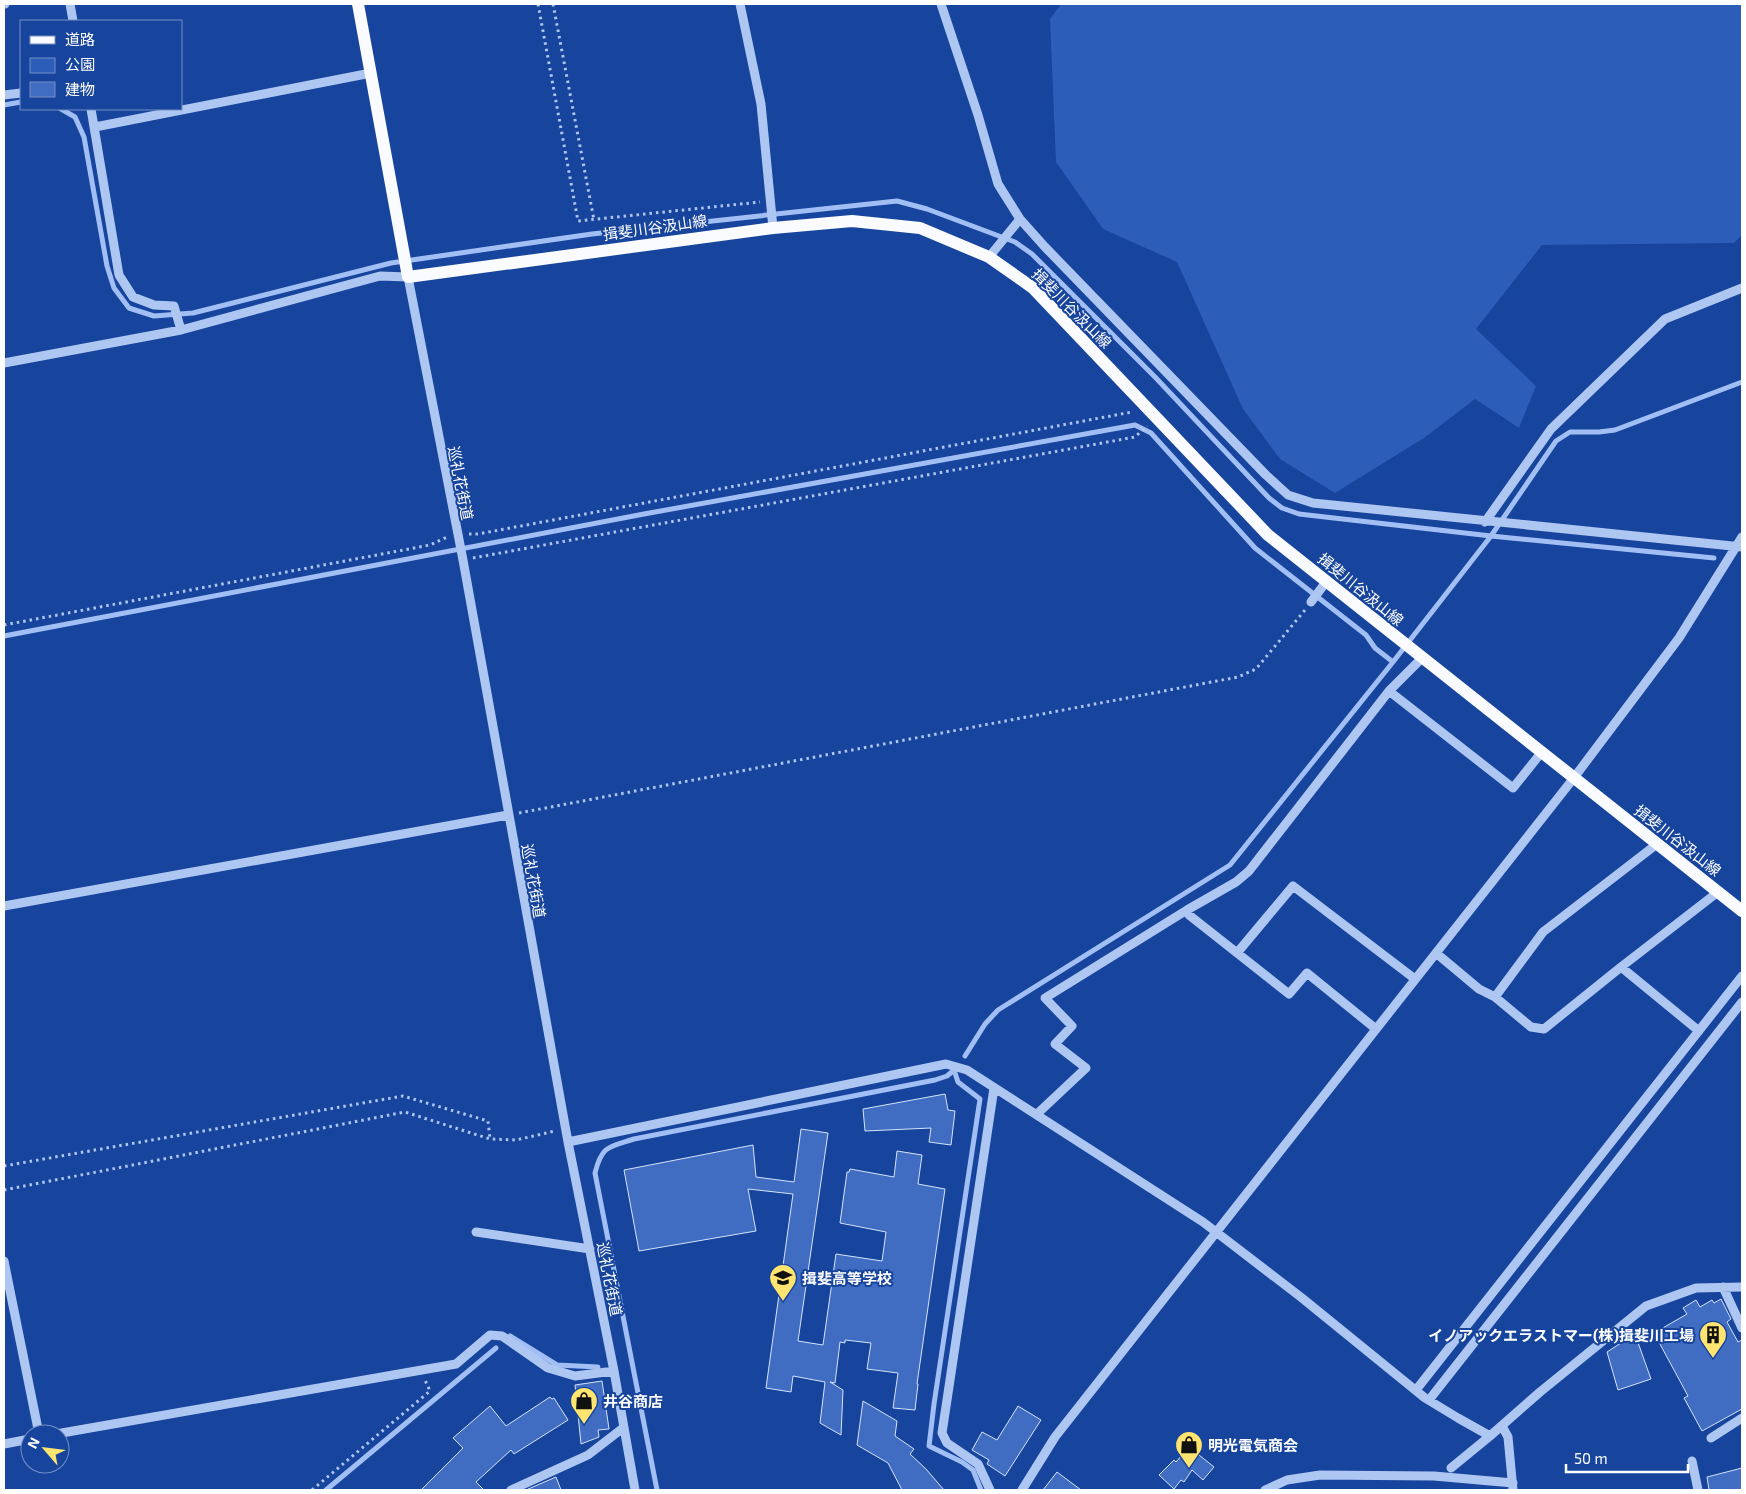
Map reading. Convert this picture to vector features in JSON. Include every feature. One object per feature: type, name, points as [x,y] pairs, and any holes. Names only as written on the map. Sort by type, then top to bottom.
[{"type":"main road","points":[[358,4],[408,277]]},
{"type":"main road","name":"揖斐川谷汲山線","points":[[408,277],[774,228],[852,221],[920,228],[989,258],[1033,288],[1268,535],[1742,911]]},
{"type":"street","points":[[70,4],[73,20]]},
{"type":"street","points":[[740,4],[760,104],[774,228]]},
{"type":"street","points":[[941,4],[978,115],[998,184],[1020,219],[1183,390],[1288,495],[1313,503],[1739,547]]},
{"type":"street","points":[[182,110],[371,73]]},
{"type":"street","points":[[4,95],[20,93]]},
{"type":"street","points":[[92,110],[119,275],[133,297],[154,305],[174,306],[181,330]]},
{"type":"street","points":[[95,127],[182,110]]},
{"type":"street","points":[[989,258],[1020,219]]},
{"type":"street","points":[[4,363],[181,330],[380,276],[408,277]]},
{"type":"street","name":"巡礼花街道","points":[[408,277],[463,560],[568,1142],[614,1371],[635,1490]]},
{"type":"street","points":[[1484,522],[1551,429],[1665,319],[1742,288]]},
{"type":"street","points":[[1022,1490],[1054,1437],[1574,779],[1679,638],[1739,547],[1742,537]]},
{"type":"street","points":[[1311,602],[1326,582]]},
{"type":"street","points":[[1037,1114],[1086,1068],[1055,1044],[1072,1026],[1045,998],[1187,910],[1236,882],[1249,871],[1389,692],[1422,658]]},
{"type":"street","points":[[1389,692],[1512,788],[1541,753]]},
{"type":"street","points":[[4,906],[508,815]]},
{"type":"street","points":[[1495,997],[1543,932],[1657,844]]},
{"type":"street","points":[[1237,953],[1293,886],[1415,980]]},
{"type":"street","points":[[1436,953],[1479,989],[1495,997],[1531,1027],[1544,1029],[1718,892]]},
{"type":"street","points":[[1187,910],[1189,914],[1289,994],[1306,973],[1376,1029]]},
{"type":"street","points":[[1621,967],[1699,1031]]},
{"type":"street","points":[[1416,1390],[1742,976]]},
{"type":"street","points":[[1429,1400],[1742,1002]]},
{"type":"street","points":[[568,1142],[946,1064],[967,1070],[1203,1222],[1302,1298],[1429,1400],[1490,1436]]},
{"type":"street","points":[[990,1490],[978,1464],[947,1443],[942,1433],[994,1088]]},
{"type":"street","points":[[476,1232],[590,1249]]},
{"type":"street","points":[[4,1261],[37,1424]]},
{"type":"street","points":[[1723,1287],[1742,1328]]},
{"type":"street","points":[[1451,1468],[1540,1392],[1646,1306],[1696,1288],[1742,1287]]},
{"type":"street","points":[[70,1432],[456,1364],[490,1335],[502,1336],[548,1368],[575,1376],[614,1371]]},
{"type":"street","points":[[1711,1438],[1742,1418]]},
{"type":"street","points":[[1265,1490],[1287,1480],[1320,1476],[1434,1476],[1513,1487],[1508,1437],[1502,1426]]},
{"type":"street","points":[[510,1490],[522,1487],[588,1454],[624,1428]]},
{"type":"street","points":[[4,1444],[20,1441]]},
{"type":"street","points":[[1692,1461],[1698,1490]]},
{"type":"path","points":[[538,4],[578,221],[770,201]]},
{"type":"path","points":[[554,4],[594,220]]},
{"type":"path","points":[[4,625],[430,545],[458,535],[488,533],[1140,410],[1146,406]]},
{"type":"path","points":[[463,560],[1135,437],[1156,417]]},
{"type":"path","points":[[508,815],[1238,677],[1256,670],[1311,602]]},
{"type":"path","points":[[4,1166],[403,1096],[488,1121],[490,1139]]},
{"type":"path","points":[[4,1190],[405,1112],[490,1139],[516,1140],[566,1128]]},
{"type":"path","points":[[312,1490],[430,1391],[420,1371]]},
{"type":"green space","points":[[1061,4],[1742,4],[1742,235],[1734,243],[1542,245],[1476,329],[1536,386],[1519,428],[1475,399],[1424,438],[1335,493],[1280,459],[1243,409],[1177,262],[1103,229],[1056,162],[1050,19]]},
{"type":"building","points":[[945,1094],[948,1110],[955,1111],[951,1145],[929,1142],[931,1128],[865,1131],[863,1109]]},
{"type":"building","points":[[801,1129],[828,1133],[798,1341],[823,1345],[836,1254],[882,1261],[886,1232],[840,1223],[847,1172],[850,1169],[894,1177],[897,1151],[922,1155],[918,1184],[945,1189],[917,1384],[915,1410],[893,1408],[898,1373],[867,1369],[871,1343],[845,1340],[845,1343],[840,1342],[835,1383],[830,1382],[843,1390],[841,1435],[820,1423],[825,1382],[793,1376],[791,1392],[766,1388],[793,1194],[748,1189],[756,1231],[639,1251],[624,1170],[753,1145],[756,1177],[794,1182]]},
{"type":"building","name":"イノアックエラストマー(株)揖斐川工場","points":[[1721,1299],[1731,1319],[1727,1322],[1738,1342],[1742,1340],[1742,1409],[1702,1431],[1684,1398],[1688,1396],[1654,1333],[1687,1314],[1683,1308],[1696,1300],[1700,1307],[1712,1300],[1714,1303]]},
{"type":"building","points":[[1636,1337],[1651,1379],[1618,1390],[1607,1352],[1624,1341]]},
{"type":"building","points":[[602,1381],[609,1429],[598,1430],[599,1437],[581,1444],[575,1385]]},
{"type":"building","points":[[550,1397],[554,1398],[568,1420],[514,1454],[511,1450],[476,1482],[484,1490],[421,1490],[463,1448],[453,1438],[490,1406],[506,1426]]},
{"type":"building","points":[[863,1401],[897,1421],[895,1436],[914,1449],[910,1454],[944,1490],[902,1490],[888,1463],[857,1445]]},
{"type":"building","points":[[1018,1406],[1041,1420],[1005,1476],[987,1464],[989,1460],[972,1450],[982,1432],[997,1440]]},
{"type":"building","name":"明光電気商会","points":[[1189,1447],[1214,1467],[1203,1480],[1192,1470],[1184,1482],[1181,1480],[1174,1489],[1159,1475],[1174,1460],[1176,1462]]},
{"type":"building","points":[[1742,1468],[1742,1490],[1709,1490],[1707,1477]]},
{"type":"building","points":[[1057,1472],[1081,1490],[1043,1490]]},
{"type":"building","points":[[556,1477],[561,1490],[526,1490]]},
{"type":"waterway","points":[[4,105],[20,102]]},
{"type":"waterway","points":[[63,110],[75,117],[84,137],[107,266],[114,288],[129,308],[154,316],[193,313],[391,263],[592,234],[897,201],[927,209],[1015,242],[1032,254],[1155,377],[1269,498],[1282,508],[1299,514],[1491,536],[1714,558]]},
{"type":"waterway","points":[[965,1056],[985,1024],[998,1010],[1230,865],[1393,662],[1491,536],[1556,441],[1570,432],[1615,430],[1742,382]]},
{"type":"waterway","points":[[4,636],[644,514],[1135,425],[1151,433],[1255,548],[1366,635],[1375,648],[1393,662]]},
{"type":"waterway","points":[[954,1070],[958,1082],[980,1099],[929,1446],[962,1462],[973,1470],[981,1490]]},
{"type":"waterway","points":[[657,1490],[595,1173],[604,1152],[608,1148],[634,1139],[935,1080],[947,1076],[953,1071]]},
{"type":"waterway","points":[[510,1336],[557,1365],[598,1367]]},
{"type":"waterway","points":[[326,1490],[496,1348]]},
{"type":"place","name":"揖斐高等学校","points":[[783,1302]]},
{"type":"place","name":"イノアックエラストマー(株)揖斐川工場","points":[[1713,1359]]},
{"type":"place","name":"井谷商店","points":[[584,1425]]},
{"type":"place","name":"明光電気商会","points":[[1189,1469]]}]
